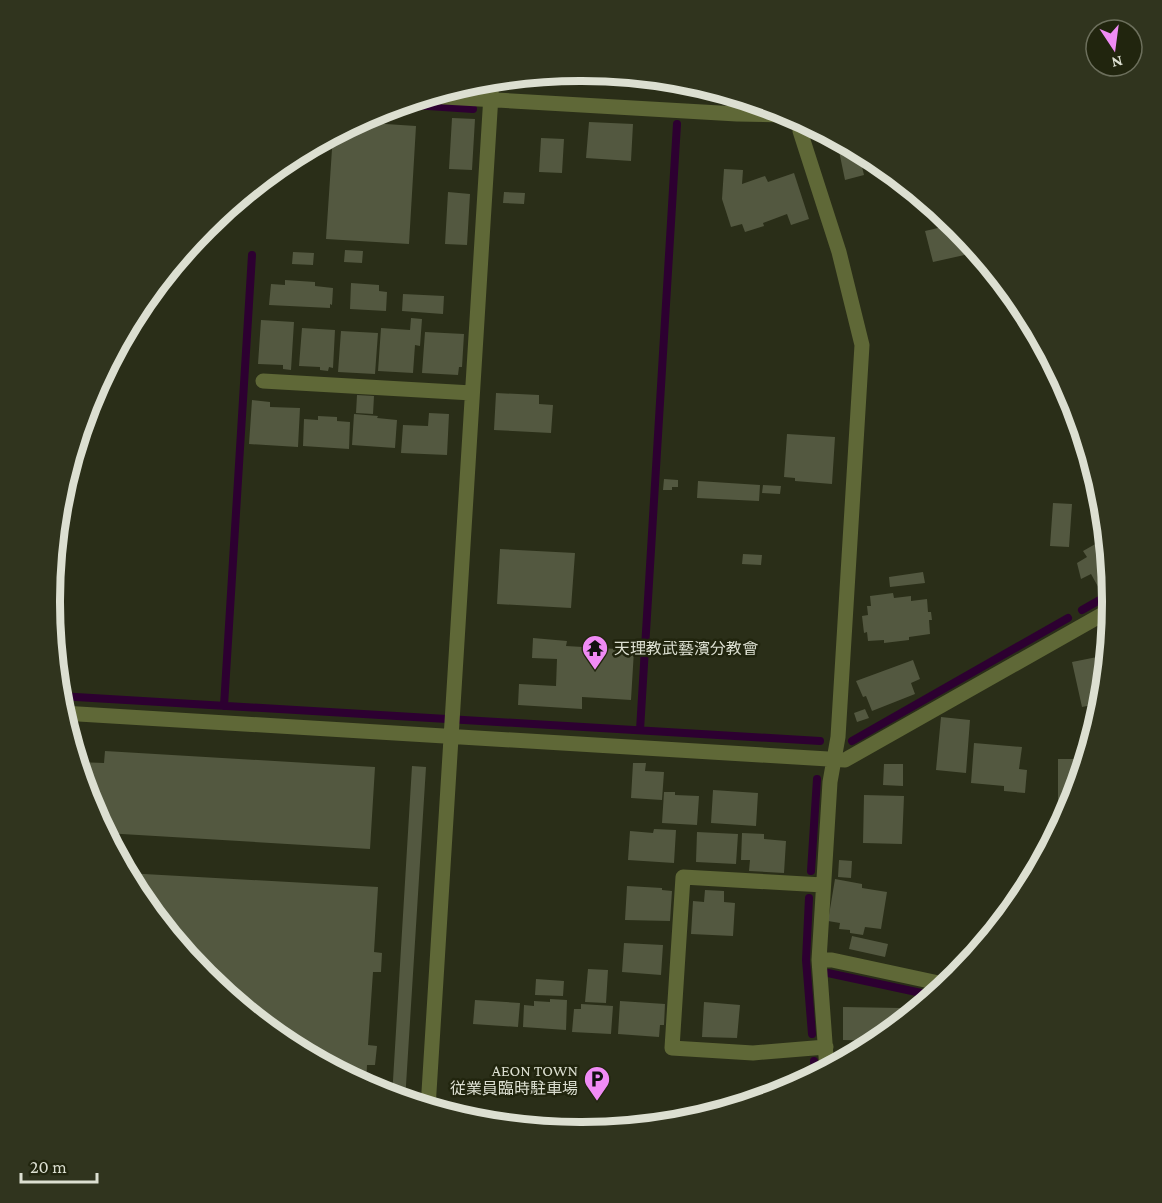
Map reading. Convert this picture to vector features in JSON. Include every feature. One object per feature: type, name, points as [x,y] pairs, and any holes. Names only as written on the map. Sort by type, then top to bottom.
[{"type":"street","points":[[429,1100],[491,89]]},
{"type":"street","points":[[450,97],[765,115]]},
{"type":"street","points":[[736,114],[737,104]]},
{"type":"street","points":[[800,129],[839,252],[862,345],[837,737],[830,782],[819,960],[827,1061]]},
{"type":"street","points":[[263,381],[472,393]]},
{"type":"street","points":[[73,714],[451,733],[845,760],[1102,615]]},
{"type":"street","points":[[823,885],[683,877],[672,1048],[753,1053],[826,1047]]},
{"type":"street","points":[[819,960],[832,960],[936,982]]},
{"type":"building","points":[[452,118],[475,119],[472,170],[449,169]]},
{"type":"building","points":[[589,122],[633,124],[631,161],[586,158]]},
{"type":"building","points":[[375,123],[416,126],[409,244],[326,239],[332,144]]},
{"type":"building","points":[[541,138],[564,139],[562,173],[539,172]]},
{"type":"building","points":[[842,150],[861,162],[864,175],[845,180],[839,151]]},
{"type":"building","points":[[724,169],[743,170],[742,184],[765,176],[768,182],[794,173],[809,219],[791,225],[787,214],[763,223],[764,226],[745,232],[742,224],[731,227],[722,199]]},
{"type":"building","points":[[448,192],[470,194],[467,245],[445,244]]},
{"type":"building","points":[[504,192],[525,193],[524,204],[503,203]]},
{"type":"building","points":[[943,227],[969,254],[933,262],[925,231]]},
{"type":"building","points":[[345,250],[363,251],[362,263],[344,262]]},
{"type":"building","points":[[293,252],[314,253],[313,265],[292,264]]},
{"type":"building","points":[[285,280],[315,282],[315,286],[333,288],[332,305],[330,304],[330,308],[269,305],[271,284],[285,285]]},
{"type":"building","points":[[351,283],[379,285],[379,291],[387,292],[386,311],[350,309]]},
{"type":"building","points":[[403,294],[444,296],[443,314],[402,311]]},
{"type":"building","points":[[411,318],[422,319],[420,346],[415,345],[413,373],[378,371],[381,328],[410,330]]},
{"type":"building","points":[[261,320],[294,322],[291,370],[283,369],[283,365],[258,364]]},
{"type":"building","points":[[302,328],[335,330],[333,368],[329,367],[328,371],[320,370],[320,367],[299,366]]},
{"type":"building","points":[[341,331],[378,333],[375,374],[338,372]]},
{"type":"building","points":[[425,332],[464,334],[462,367],[459,367],[458,375],[422,373]]},
{"type":"building","points":[[496,393],[539,395],[539,404],[553,405],[551,433],[494,430]]},
{"type":"building","points":[[357,395],[374,396],[373,414],[356,413]]},
{"type":"building","points":[[252,400],[270,402],[270,407],[300,408],[298,447],[249,444]]},
{"type":"building","points":[[429,413],[449,414],[447,455],[401,453],[403,425],[428,426]]},
{"type":"building","points":[[354,414],[397,420],[395,448],[352,445]]},
{"type":"building","points":[[318,416],[337,417],[337,421],[350,422],[349,449],[303,446],[304,419],[318,420]]},
{"type":"building","points":[[787,434],[835,437],[832,484],[795,481],[795,478],[784,477]]},
{"type":"building","points":[[664,479],[678,480],[678,487],[663,490]]},
{"type":"building","points":[[698,481],[760,485],[759,501],[697,498]]},
{"type":"building","points":[[763,485],[781,486],[780,494],[762,493]]},
{"type":"building","points":[[1053,503],[1072,504],[1069,547],[1050,546]]},
{"type":"building","points":[[1099,542],[1101,592],[1091,574],[1081,579],[1077,563],[1087,557],[1083,551]]},
{"type":"building","points":[[500,549],[575,553],[571,608],[497,604]]},
{"type":"building","points":[[743,554],[762,555],[761,565],[742,564]]},
{"type":"building","points":[[923,572],[925,583],[890,587],[889,577]]},
{"type":"building","points":[[893,593],[894,598],[911,596],[911,601],[927,599],[928,612],[931,612],[932,620],[929,620],[930,634],[909,637],[909,640],[884,643],[884,640],[868,641],[867,632],[864,633],[862,616],[868,615],[867,606],[871,606],[870,596]]},
{"type":"building","name":"天理教武藝濱分教會","points":[[533,638],[567,641],[566,646],[634,650],[631,700],[582,697],[582,709],[518,705],[519,684],[556,686],[557,659],[532,658]]},
{"type":"building","points":[[1097,657],[1098,670],[1091,705],[1082,707],[1072,662]]},
{"type":"building","points":[[913,660],[920,679],[911,683],[915,694],[872,711],[856,681]]},
{"type":"building","points":[[865,709],[869,718],[857,722],[854,713]]},
{"type":"building","points":[[941,717],[970,720],[966,773],[936,770]]},
{"type":"building","points":[[974,743],[1022,747],[1019,769],[1027,770],[1025,793],[1004,791],[1004,786],[971,783]]},
{"type":"building","points":[[105,751],[375,767],[370,849],[115,834],[86,762],[104,763]]},
{"type":"building","points":[[1058,759],[1077,759],[1062,801],[1058,803]]},
{"type":"building","points":[[633,763],[646,763],[645,771],[664,772],[662,800],[631,798]]},
{"type":"building","points":[[884,764],[903,764],[903,786],[883,785]]},
{"type":"building","points":[[412,766],[426,767],[406,1092],[393,1087]]},
{"type":"building","points":[[713,790],[758,793],[756,826],[711,823]]},
{"type":"building","points":[[664,792],[699,796],[697,825],[662,823]]},
{"type":"building","points":[[864,795],[904,796],[902,844],[863,843]]},
{"type":"building","points":[[654,829],[676,830],[674,863],[628,860],[630,831],[653,833]]},
{"type":"building","points":[[697,832],[738,834],[736,864],[696,862]]},
{"type":"building","points":[[742,833],[764,834],[764,839],[786,841],[784,873],[749,871],[750,860],[741,860]]},
{"type":"building","points":[[839,860],[852,861],[851,878],[838,877]]},
{"type":"building","points":[[137,874],[378,887],[374,952],[382,953],[381,972],[373,972],[368,1045],[377,1046],[375,1065],[367,1065],[366,1076],[320,1053],[264,1015],[237,993],[189,945]]},
{"type":"building","points":[[835,879],[862,884],[862,888],[887,892],[881,929],[865,927],[863,935],[839,929],[840,923],[828,921]]},
{"type":"building","points":[[627,886],[662,888],[662,890],[672,891],[670,921],[625,920]]},
{"type":"building","points":[[705,890],[724,891],[724,902],[735,903],[733,936],[691,934],[693,901],[704,902]]},
{"type":"building","points":[[852,936],[888,944],[885,957],[849,949]]},
{"type":"building","points":[[624,943],[663,945],[661,975],[622,972]]},
{"type":"building","points":[[588,969],[608,970],[606,1003],[585,1002]]},
{"type":"building","points":[[536,979],[564,981],[563,996],[535,995]]},
{"type":"building","points":[[550,999],[567,1000],[566,1030],[523,1027],[524,1005],[534,1006],[534,1001],[550,1002]]},
{"type":"building","points":[[475,1000],[520,1003],[518,1027],[473,1024]]},
{"type":"building","points":[[620,1001],[665,1004],[664,1025],[660,1025],[659,1037],[618,1034]]},
{"type":"building","points":[[704,1002],[740,1005],[737,1038],[702,1037]]},
{"type":"building","points":[[581,1004],[613,1006],[611,1034],[572,1032],[574,1009],[581,1009]]},
{"type":"building","points":[[843,1007],[900,1008],[900,1013],[861,1040],[843,1040]]},
{"type":"waterway","points":[[422,106],[473,109]]},
{"type":"waterway","points":[[640,730],[677,124]]},
{"type":"waterway","points":[[224,706],[252,255]]},
{"type":"waterway","points":[[1082,610],[1102,599]]},
{"type":"waterway","points":[[852,741],[1068,618]]},
{"type":"waterway","points":[[69,697],[820,741]]},
{"type":"waterway","points":[[811,871],[817,779]]},
{"type":"waterway","points":[[809,898],[806,960],[812,1034]]},
{"type":"waterway","points":[[828,973],[924,994]]},
{"type":"waterway","points":[[814,1061],[814,1067]]},
{"type":"place","name":"天理教武藝濱分教會","points":[[595,671]]},
{"type":"place","name":"AEON TOWN 従業員臨時駐車場","points":[[597,1102]]}]
